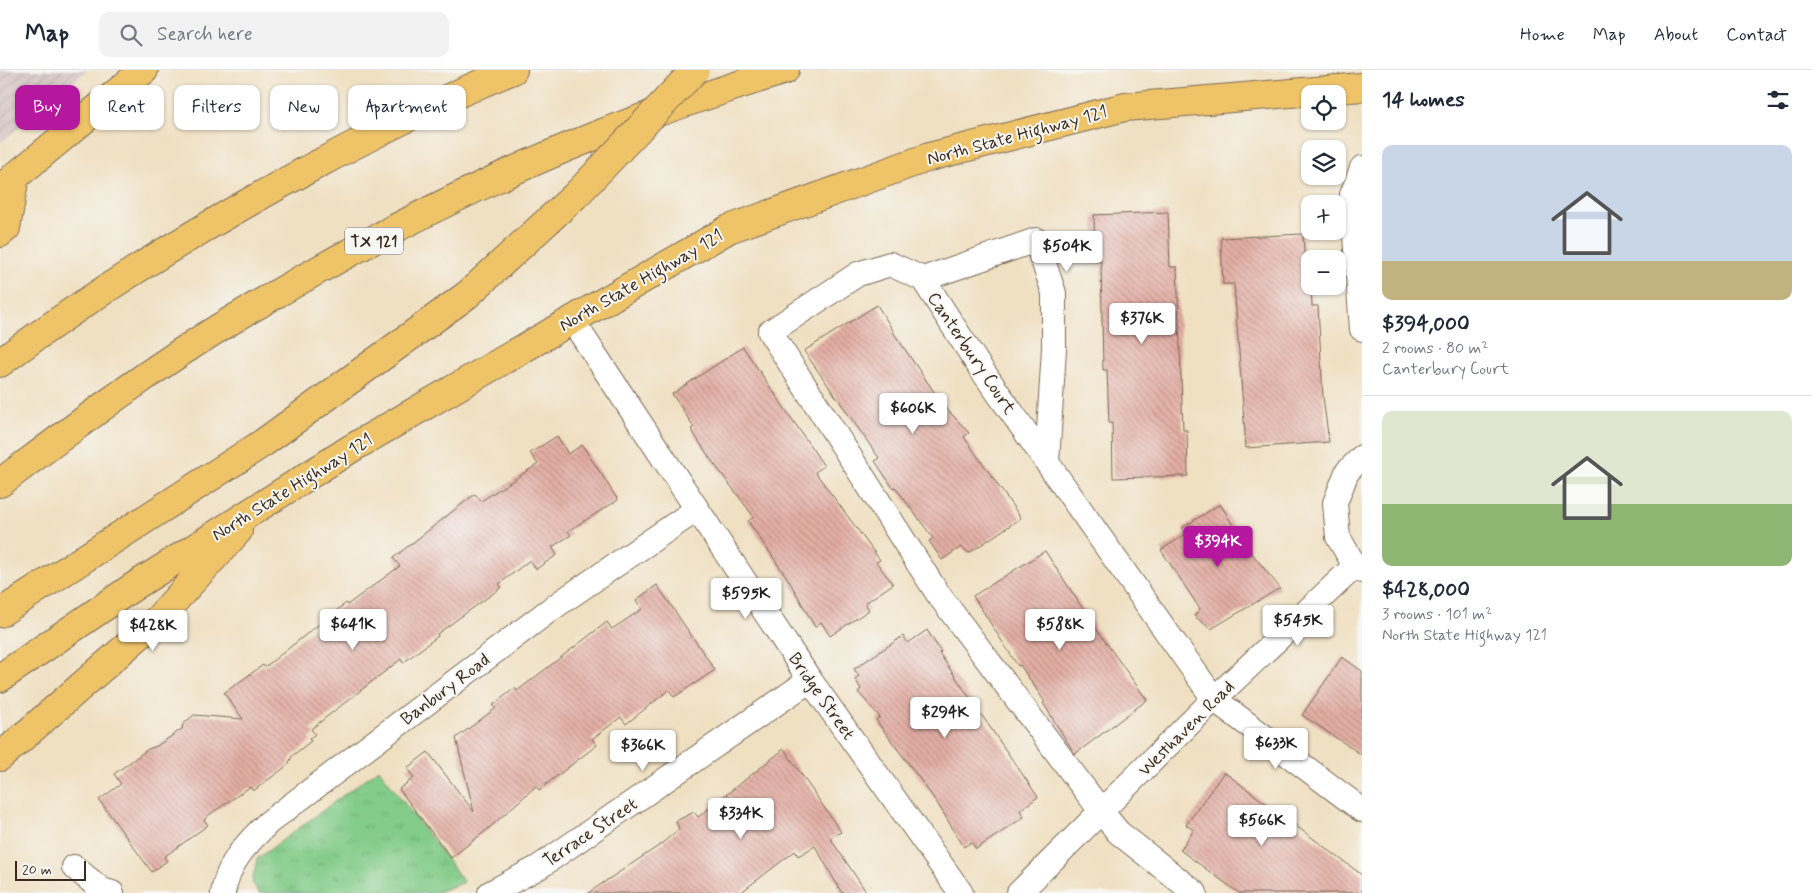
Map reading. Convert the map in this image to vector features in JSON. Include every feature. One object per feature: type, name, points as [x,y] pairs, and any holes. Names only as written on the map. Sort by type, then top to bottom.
[{"type":"main road","points":[[0,233],[6,228],[8,182],[144,70]]},
{"type":"main road","points":[[0,363],[143,265],[252,200],[369,137],[513,70]]},
{"type":"main road","points":[[0,613],[263,443],[467,296],[578,194],[695,70]]},
{"type":"main road","name":"TX 121","points":[[0,483],[128,388],[241,314],[354,251],[471,191],[590,138],[722,90],[785,70]]},
{"type":"main road","name":"North State Highway 121","points":[[0,678],[132,587],[360,443],[729,229],[929,157],[1125,107],[1362,87]]},
{"type":"main road","points":[[0,757],[156,620],[263,505]]},
{"type":"street","points":[[1362,168],[1352,195],[1362,329]]},
{"type":"street","name":"Canterbury Court","points":[[1047,462],[1054,348],[1054,293],[1036,240],[923,279],[979,366],[1214,699],[1362,810]]},
{"type":"street","points":[[923,279],[890,264],[858,274],[770,332],[938,594],[1101,811],[1118,832],[1195,893]]},
{"type":"street","name":"Bridge Street","points":[[572,320],[810,680],[961,893]]},
{"type":"street","name":"Westhaven Road","points":[[1019,893],[1214,699],[1358,568],[1338,537],[1334,503],[1347,472],[1362,457]]},
{"type":"street","name":"Banbury Road","points":[[223,893],[226,876],[244,846],[269,822],[551,609],[696,510]]},
{"type":"street","name":"Terrace Street","points":[[490,893],[539,867],[810,680]]},
{"type":"street","points":[[74,867],[102,890],[112,893]]},
{"type":"shaded area","points":[[0,70],[87,70],[69,85],[15,85],[15,130],[0,143]]},
{"type":"green space","points":[[379,769],[464,882],[435,893],[259,893],[252,882],[257,859]]},
{"type":"building","points":[[1168,212],[1170,267],[1177,267],[1183,430],[1187,430],[1188,476],[1113,478],[1112,423],[1109,423],[1107,370],[1103,370],[1101,260],[1095,261],[1094,215]]},
{"type":"building","points":[[1301,234],[1304,250],[1301,250],[1301,295],[1311,295],[1312,306],[1318,306],[1323,397],[1329,442],[1246,448],[1234,284],[1223,284],[1221,238]]},
{"type":"building","points":[[877,305],[893,332],[943,405],[969,433],[964,437],[1021,518],[969,553],[961,547],[942,560],[929,541],[933,538],[895,487],[893,488],[875,461],[879,458],[804,351]]},
{"type":"building","points":[[743,347],[824,466],[815,472],[880,560],[876,562],[893,584],[865,603],[869,610],[830,636],[821,622],[815,627],[788,579],[748,521],[754,517],[709,457],[691,429],[694,427],[672,394]]},
{"type":"building","points":[[557,436],[568,454],[582,445],[618,500],[568,531],[571,535],[552,547],[557,555],[536,569],[530,560],[499,584],[502,587],[437,634],[438,636],[403,663],[401,659],[311,729],[315,734],[309,739],[311,741],[292,756],[288,765],[253,791],[250,787],[209,815],[204,820],[208,825],[164,857],[167,861],[152,872],[99,800],[121,784],[114,774],[148,749],[157,746],[182,729],[183,724],[194,715],[243,719],[224,693],[263,665],[265,667],[346,603],[347,605],[400,566],[393,558],[475,494],[481,501],[538,464],[530,453]]},
{"type":"building","points":[[1220,504],[1246,546],[1280,588],[1211,629],[1194,616],[1200,609],[1161,550],[1186,534],[1182,528]]},
{"type":"building","points":[[1045,551],[1097,630],[1147,700],[1075,754],[1043,703],[1045,702],[1020,665],[1018,666],[973,596]]},
{"type":"building","points":[[657,585],[715,670],[674,697],[669,690],[626,724],[621,717],[592,739],[597,745],[539,790],[536,786],[488,829],[451,858],[399,789],[414,778],[407,768],[428,752],[474,812],[456,738],[496,708],[493,705],[515,688],[517,691],[607,622],[612,629],[642,609],[636,600]]},
{"type":"building","points":[[927,630],[941,652],[939,653],[1038,797],[1020,810],[1024,817],[976,849],[971,842],[964,847],[936,801],[876,720],[880,717],[858,692],[861,689],[855,679],[859,676],[854,669],[903,636],[908,643]]},
{"type":"building","points":[[1342,657],[1362,671],[1362,755],[1302,715]]},
{"type":"building","points":[[784,749],[841,832],[830,838],[867,893],[842,893],[815,846],[798,856],[795,851],[740,893],[588,893],[660,845],[679,829],[676,821],[694,812],[698,817]]},
{"type":"building","points":[[1224,772],[1362,875],[1362,893],[1239,893],[1180,850],[1194,830],[1186,825]]}]
